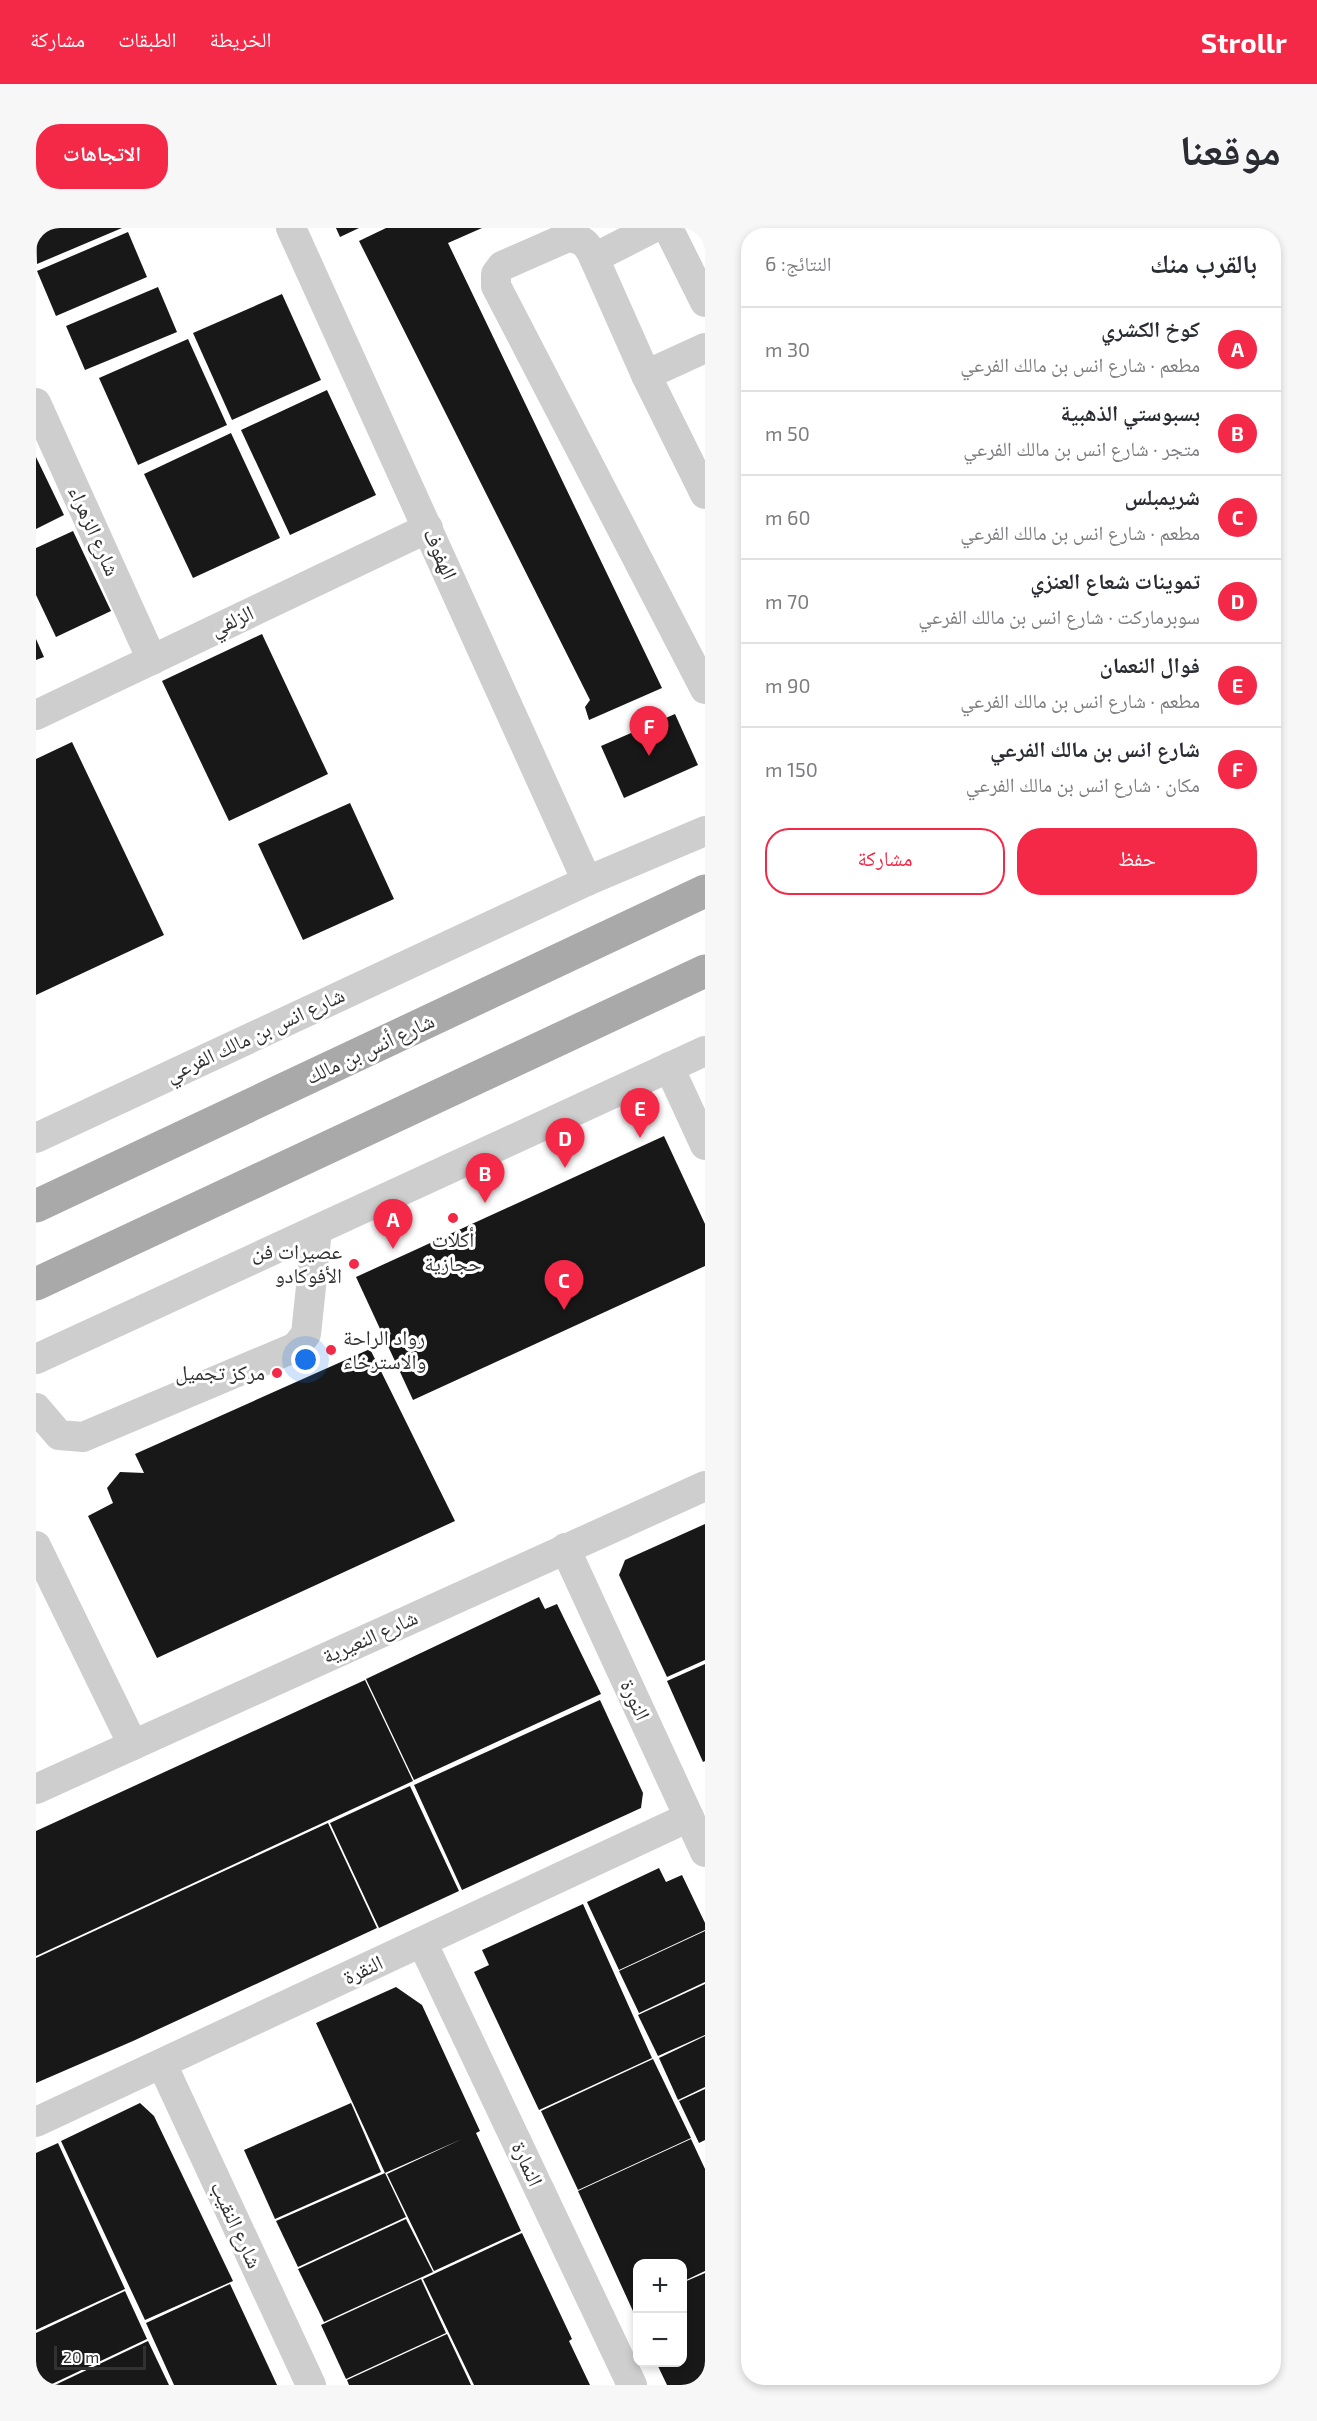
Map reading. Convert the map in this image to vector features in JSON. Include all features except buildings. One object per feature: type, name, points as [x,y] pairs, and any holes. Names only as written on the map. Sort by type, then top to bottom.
[{"type":"main road","name":"شارع أنس بن مالك","points":[[36,1206],[705,891]]},
{"type":"main road","points":[[36,1284],[705,971]]},
{"type":"street","name":"الهفوف","points":[[291,228],[587,881]]},
{"type":"street","points":[[594,258],[653,228]]},
{"type":"street","points":[[668,228],[705,302]]},
{"type":"street","points":[[705,494],[646,375],[587,243],[578,238],[568,237],[502,266],[496,274],[496,286],[705,689]]},
{"type":"street","points":[[646,375],[705,348]]},
{"type":"street","name":"شارع الزهراء","points":[[36,403],[152,660]]},
{"type":"street","name":"الزلفي","points":[[36,715],[428,528]]},
{"type":"street","points":[[654,854],[705,823]]},
{"type":"street","name":"شارع انس بن مالك الفرعي","points":[[36,1138],[587,881],[705,831]]},
{"type":"street","points":[[654,854],[705,840]]},
{"type":"street","points":[[36,1359],[705,1051]]},
{"type":"street","points":[[669,1067],[705,1145]]},
{"type":"street","points":[[36,1408],[59,1435],[83,1437],[296,1347],[306,1334],[317,1230]]},
{"type":"street","name":"شارع النعيرية","points":[[36,1789],[705,1486]]},
{"type":"street","points":[[36,1546],[133,1744]]},
{"type":"street","name":"النورة","points":[[565,1548],[705,1852]]},
{"type":"street","name":"النقرة","points":[[36,2122],[689,1817]]},
{"type":"street","name":"النمارة","points":[[422,1942],[632,2385]]},
{"type":"street","name":"شارع النقيب","points":[[162,2064],[311,2385]]},
{"type":"place","name":"شارع انس بن مالك الفرعي","points":[[649,756]]},
{"type":"place","name":"فوال النعمان","points":[[640,1138]]},
{"type":"place","name":"تموينات شعاع العنزي","points":[[565,1168]]},
{"type":"place","name":"بسبوستي الذهبية","points":[[485,1203]]},
{"type":"place","name":"أكلات حجازية","points":[[453,1218]]},
{"type":"place","name":"كوخ الكشري","points":[[393,1249]]},
{"type":"place","name":"عصيرات فن الأفوكادو","points":[[354,1264]]},
{"type":"place","name":"شريمبلس","points":[[564,1310]]},
{"type":"place","name":"رواد الراحة والاسترخاء","points":[[331,1350]]},
{"type":"place","name":"مركز تجميل","points":[[277,1373]]}]
